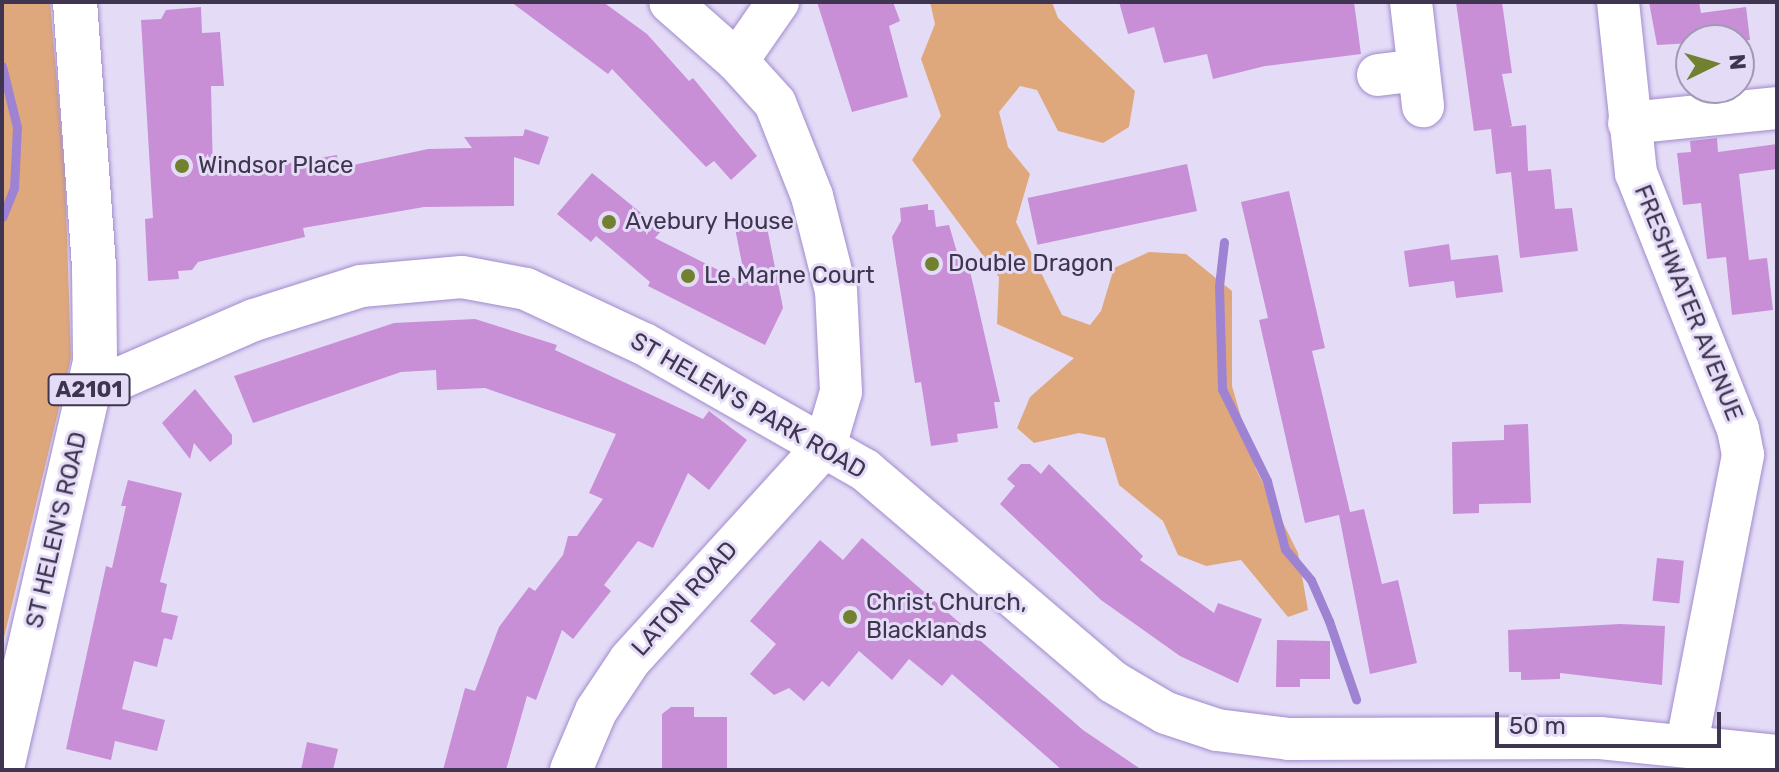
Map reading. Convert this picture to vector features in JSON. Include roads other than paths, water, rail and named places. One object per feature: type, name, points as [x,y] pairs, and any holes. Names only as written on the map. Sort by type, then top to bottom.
[{"type":"main road","name":"ST HELEN'S ROAD","points":[[2,768],[91,380],[94,267],[75,2]]},
{"type":"street","points":[[670,2],[737,61],[775,103],[812,196],[836,291],[841,392],[825,446]]},
{"type":"street","points":[[737,61],[778,2]]},
{"type":"street","points":[[1406,83],[1411,2]]},
{"type":"street","name":"FRESHWATER AVENUE","points":[[1618,2],[1629,123],[1649,214],[1738,429],[1743,455],[1687,744]]},
{"type":"street","points":[[1629,123],[1777,108]]},
{"type":"street","name":"ST HELEN'S PARK ROAD","points":[[91,380],[118,379],[254,320],[361,286],[462,277],[538,293],[644,344],[825,446],[926,518],[1113,682],[1166,713],[1289,755],[1600,738],[1687,744],[1777,756]]},
{"type":"street","name":"LATON ROAD","points":[[571,770],[596,711],[630,660],[825,446]]},
{"type":"waterway","points":[[2,66],[17,127],[14,188],[2,217]]},
{"type":"waterway","points":[[1224,242],[1219,286],[1222,389],[1267,481],[1285,549],[1311,580],[1329,621],[1356,699]]},
{"type":"place","name":"Windsor Place","points":[[182,166]]},
{"type":"place","name":"Avebury House","points":[[609,222]]},
{"type":"place","name":"Double Dragon","points":[[932,264]]},
{"type":"place","name":"Le Marne Court","points":[[688,276]]},
{"type":"place","name":"Christ Church, Blacklands","points":[[850,617]]}]
